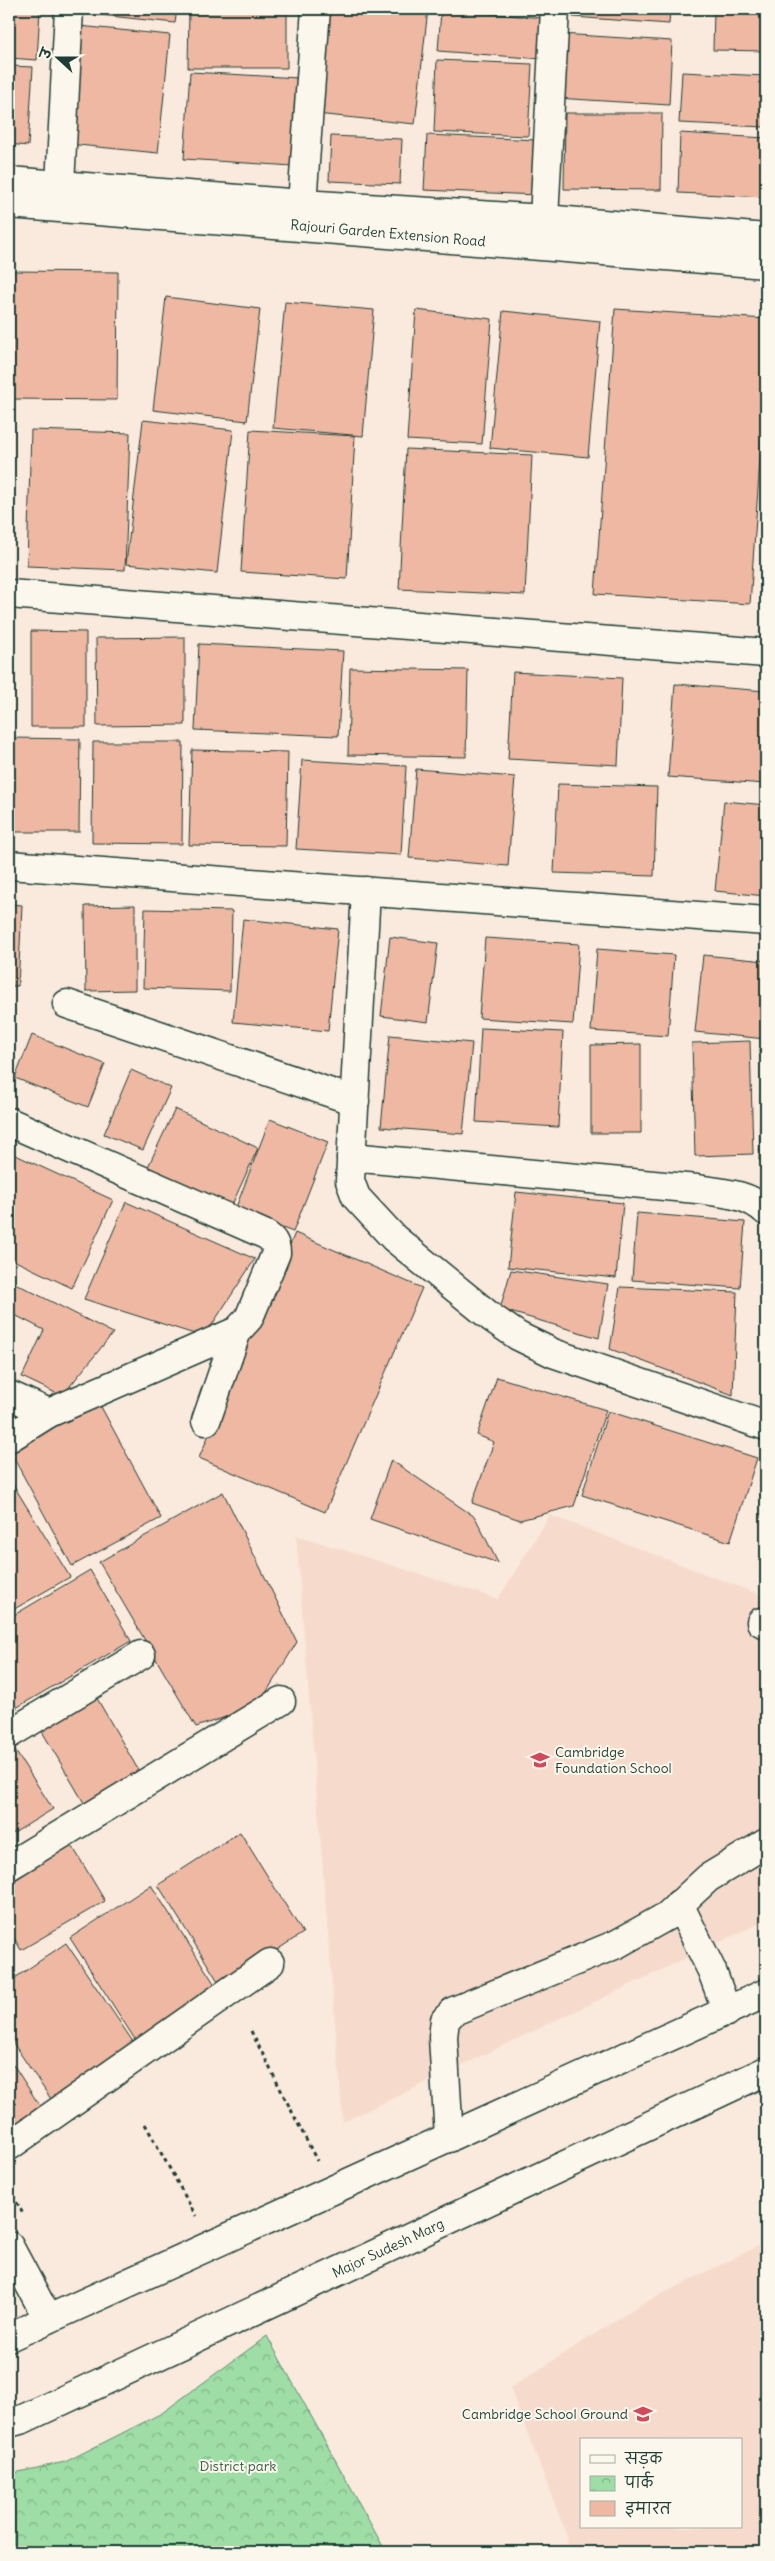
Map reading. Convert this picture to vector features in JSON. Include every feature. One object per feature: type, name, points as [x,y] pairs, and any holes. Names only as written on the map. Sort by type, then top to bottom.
[{"type":"street","points":[[60,185],[69,9]]},
{"type":"street","points":[[302,204],[316,9]]},
{"type":"street","points":[[544,219],[556,9]]},
{"type":"street","name":"Rajouri Garden Extension Road","points":[[9,181],[302,204],[544,219],[766,238]]},
{"type":"street","name":"Rajouri Garden Extension Road","points":[[9,204],[766,264]]},
{"type":"street","points":[[9,594],[766,653]]},
{"type":"street","points":[[9,865],[766,921]]},
{"type":"street","points":[[366,891],[350,1181],[356,1197],[394,1238],[492,1318],[518,1336],[553,1353],[766,1426]]},
{"type":"street","points":[[67,1004],[355,1101]]},
{"type":"street","points":[[9,1122],[269,1237],[273,1241],[276,1253],[248,1318],[237,1330],[49,1414],[9,1438]]},
{"type":"street","points":[[352,1157],[697,1189],[742,1196],[758,1203],[766,1210]]},
{"type":"street","points":[[206,1421],[237,1330]]},
{"type":"street","points":[[9,1395],[49,1414]]},
{"type":"street","points":[[9,1734],[141,1655]]},
{"type":"street","points":[[9,1866],[281,1701]]},
{"type":"street","points":[[449,2138],[443,2037],[445,2020],[454,2011],[617,1944],[666,1916],[708,1878],[766,1843]]},
{"type":"street","points":[[680,1904],[712,1971],[727,2012]]},
{"type":"street","points":[[9,2146],[270,1962]]},
{"type":"street","points":[[9,2337],[727,2012],[764,1999]]},
{"type":"street","name":"Major Sudesh Marg","points":[[9,2423],[23,2419],[766,2071]]},
{"type":"street","points":[[9,2246],[48,2319]]},
{"type":"path","points":[[251,2031],[320,2165]]},
{"type":"path","points":[[145,2124],[199,2220]]},
{"type":"path","points":[[9,2188],[27,2221]]},
{"type":"shaded area","name":"Cambridge Foundation School","points":[[550,1515],[766,1597],[766,1920],[343,2122],[296,1535],[498,1599]]},
{"type":"shaded area","name":"Cambridge School Ground","points":[[766,2242],[766,2552],[569,2552],[566,2533],[510,2388],[640,2305]]},
{"type":"green space","name":"District park","points":[[267,2336],[386,2552],[9,2552],[9,2474],[65,2462],[162,2413]]},
{"type":"building","points":[[9,9],[40,9],[37,60],[9,58]]},
{"type":"building","points":[[73,9],[177,9],[175,23],[72,12]]},
{"type":"building","points":[[189,9],[287,9],[287,68],[188,68]]},
{"type":"building","points":[[328,9],[428,9],[415,124],[316,114]]},
{"type":"building","points":[[574,9],[670,9],[669,24],[573,17]]},
{"type":"building","points":[[714,9],[766,9],[766,51],[713,50]]},
{"type":"building","points":[[441,10],[546,18],[543,59],[438,51]]},
{"type":"building","points":[[79,26],[170,35],[158,153],[68,144]]},
{"type":"building","points":[[560,34],[672,41],[669,105],[556,98]]},
{"type":"building","points":[[437,60],[532,64],[528,136],[434,132]]},
{"type":"building","points":[[9,66],[33,67],[28,146],[9,144]]},
{"type":"building","points":[[190,72],[299,78],[293,166],[184,159]]},
{"type":"building","points":[[682,72],[766,76],[766,127],[679,123]]},
{"type":"building","points":[[565,113],[662,113],[661,190],[564,189]]},
{"type":"building","points":[[680,133],[766,138],[766,197],[678,193]]},
{"type":"building","points":[[427,135],[538,140],[536,195],[424,190]]},
{"type":"building","points":[[331,136],[402,139],[400,184],[329,181]]},
{"type":"building","points":[[13,271],[118,272],[117,400],[12,399]]},
{"type":"building","points":[[166,297],[260,309],[247,421],[153,410]]},
{"type":"building","points":[[285,302],[374,310],[363,436],[273,428]]},
{"type":"building","points":[[615,309],[766,319],[766,374],[750,604],[595,594]]},
{"type":"building","points":[[416,310],[492,319],[482,444],[407,440]]},
{"type":"building","points":[[503,311],[600,321],[588,457],[490,448]]},
{"type":"building","points":[[143,420],[233,430],[217,573],[126,564]]},
{"type":"building","points":[[31,430],[130,433],[125,570],[27,566]]},
{"type":"building","points":[[250,430],[355,436],[347,579],[241,572]]},
{"type":"building","points":[[406,449],[532,455],[525,595],[399,589]]},
{"type":"building","points":[[31,631],[86,632],[86,727],[31,727]]},
{"type":"building","points":[[185,637],[185,725],[97,726],[96,638]]},
{"type":"building","points":[[199,644],[343,651],[338,736],[195,730]]},
{"type":"building","points":[[350,668],[468,670],[466,757],[348,755]]},
{"type":"building","points":[[513,672],[622,678],[618,765],[508,759]]},
{"type":"building","points":[[675,684],[766,691],[766,784],[668,777]]},
{"type":"building","points":[[9,738],[80,739],[79,832],[9,832]]},
{"type":"building","points":[[93,742],[183,742],[182,844],[92,843]]},
{"type":"building","points":[[192,750],[288,752],[286,846],[189,845]]},
{"type":"building","points":[[302,760],[406,766],[401,855],[296,849]]},
{"type":"building","points":[[416,769],[515,777],[508,866],[409,858]]},
{"type":"building","points":[[558,784],[657,787],[654,876],[554,873]]},
{"type":"building","points":[[724,801],[766,805],[766,896],[715,891]]},
{"type":"building","points":[[9,904],[22,905],[18,986],[9,986]]},
{"type":"building","points":[[135,905],[135,990],[86,991],[85,906]]},
{"type":"building","points":[[145,909],[232,911],[230,991],[143,988]]},
{"type":"building","points":[[243,919],[338,929],[328,1031],[233,1022]]},
{"type":"building","points":[[390,937],[438,943],[428,1022],[381,1016]]},
{"type":"building","points":[[485,938],[579,944],[573,1024],[479,1018]]},
{"type":"building","points":[[597,949],[674,955],[668,1036],[591,1031]]},
{"type":"building","points":[[703,955],[766,961],[766,1039],[695,1032]]},
{"type":"building","points":[[481,1028],[563,1032],[558,1127],[476,1122]]},
{"type":"building","points":[[32,1035],[105,1064],[88,1107],[15,1078]]},
{"type":"building","points":[[390,1035],[472,1043],[463,1134],[381,1127]]},
{"type":"building","points":[[750,1041],[753,1154],[695,1156],[692,1043]]},
{"type":"building","points":[[641,1044],[641,1133],[591,1133],[591,1045]]},
{"type":"building","points":[[131,1070],[171,1088],[143,1150],[104,1134]]},
{"type":"building","points":[[762,1076],[766,1076],[766,1161],[759,1160]]},
{"type":"building","points":[[175,1109],[258,1148],[230,1209],[146,1171]]},
{"type":"building","points":[[270,1119],[328,1142],[293,1232],[235,1210]]},
{"type":"building","points":[[9,1152],[113,1200],[72,1288],[9,1258]]},
{"type":"building","points":[[516,1192],[623,1203],[616,1278],[508,1267]]},
{"type":"building","points":[[126,1202],[255,1259],[204,1337],[84,1299]]},
{"type":"building","points":[[637,1213],[745,1222],[740,1288],[632,1280]]},
{"type":"building","points":[[295,1233],[422,1288],[325,1512],[199,1458]]},
{"type":"building","points":[[511,1270],[608,1284],[599,1338],[500,1309]]},
{"type":"building","points":[[9,1280],[113,1333],[62,1396],[22,1377],[44,1330],[9,1312]]},
{"type":"building","points":[[620,1287],[737,1292],[733,1395],[610,1349]]},
{"type":"building","points":[[497,1377],[606,1410],[574,1506],[520,1520],[472,1503],[494,1442],[477,1435]]},
{"type":"building","points":[[99,1403],[161,1518],[72,1566],[10,1451]]},
{"type":"building","points":[[608,1411],[757,1458],[730,1542],[582,1495]]},
{"type":"building","points":[[391,1460],[475,1517],[498,1563],[370,1519]]},
{"type":"building","points":[[9,1478],[70,1577],[9,1612]]},
{"type":"building","points":[[223,1492],[297,1642],[258,1706],[196,1727],[99,1562]]},
{"type":"building","points":[[766,1549],[766,1583],[763,1582]]},
{"type":"building","points":[[90,1570],[131,1641],[9,1712],[9,1618]]},
{"type":"building","points":[[95,1695],[140,1773],[87,1808],[40,1728]]},
{"type":"building","points":[[12,1746],[53,1809],[9,1836],[9,1748]]},
{"type":"building","points":[[240,1832],[303,1933],[221,1986],[158,1885]]},
{"type":"building","points":[[71,1844],[105,1901],[21,1950],[9,1929],[9,1884]]},
{"type":"building","points":[[151,1885],[219,1991],[138,2044],[70,1938]]},
{"type":"building","points":[[66,1943],[138,2049],[55,2105],[9,2037],[9,1982]]},
{"type":"building","points":[[9,2058],[45,2114],[9,2134]]},
{"type":"place","name":"Cambridge Foundation School","points":[[540,1760]]},
{"type":"place","name":"Cambridge School Ground","points":[[643,2414]]}]
